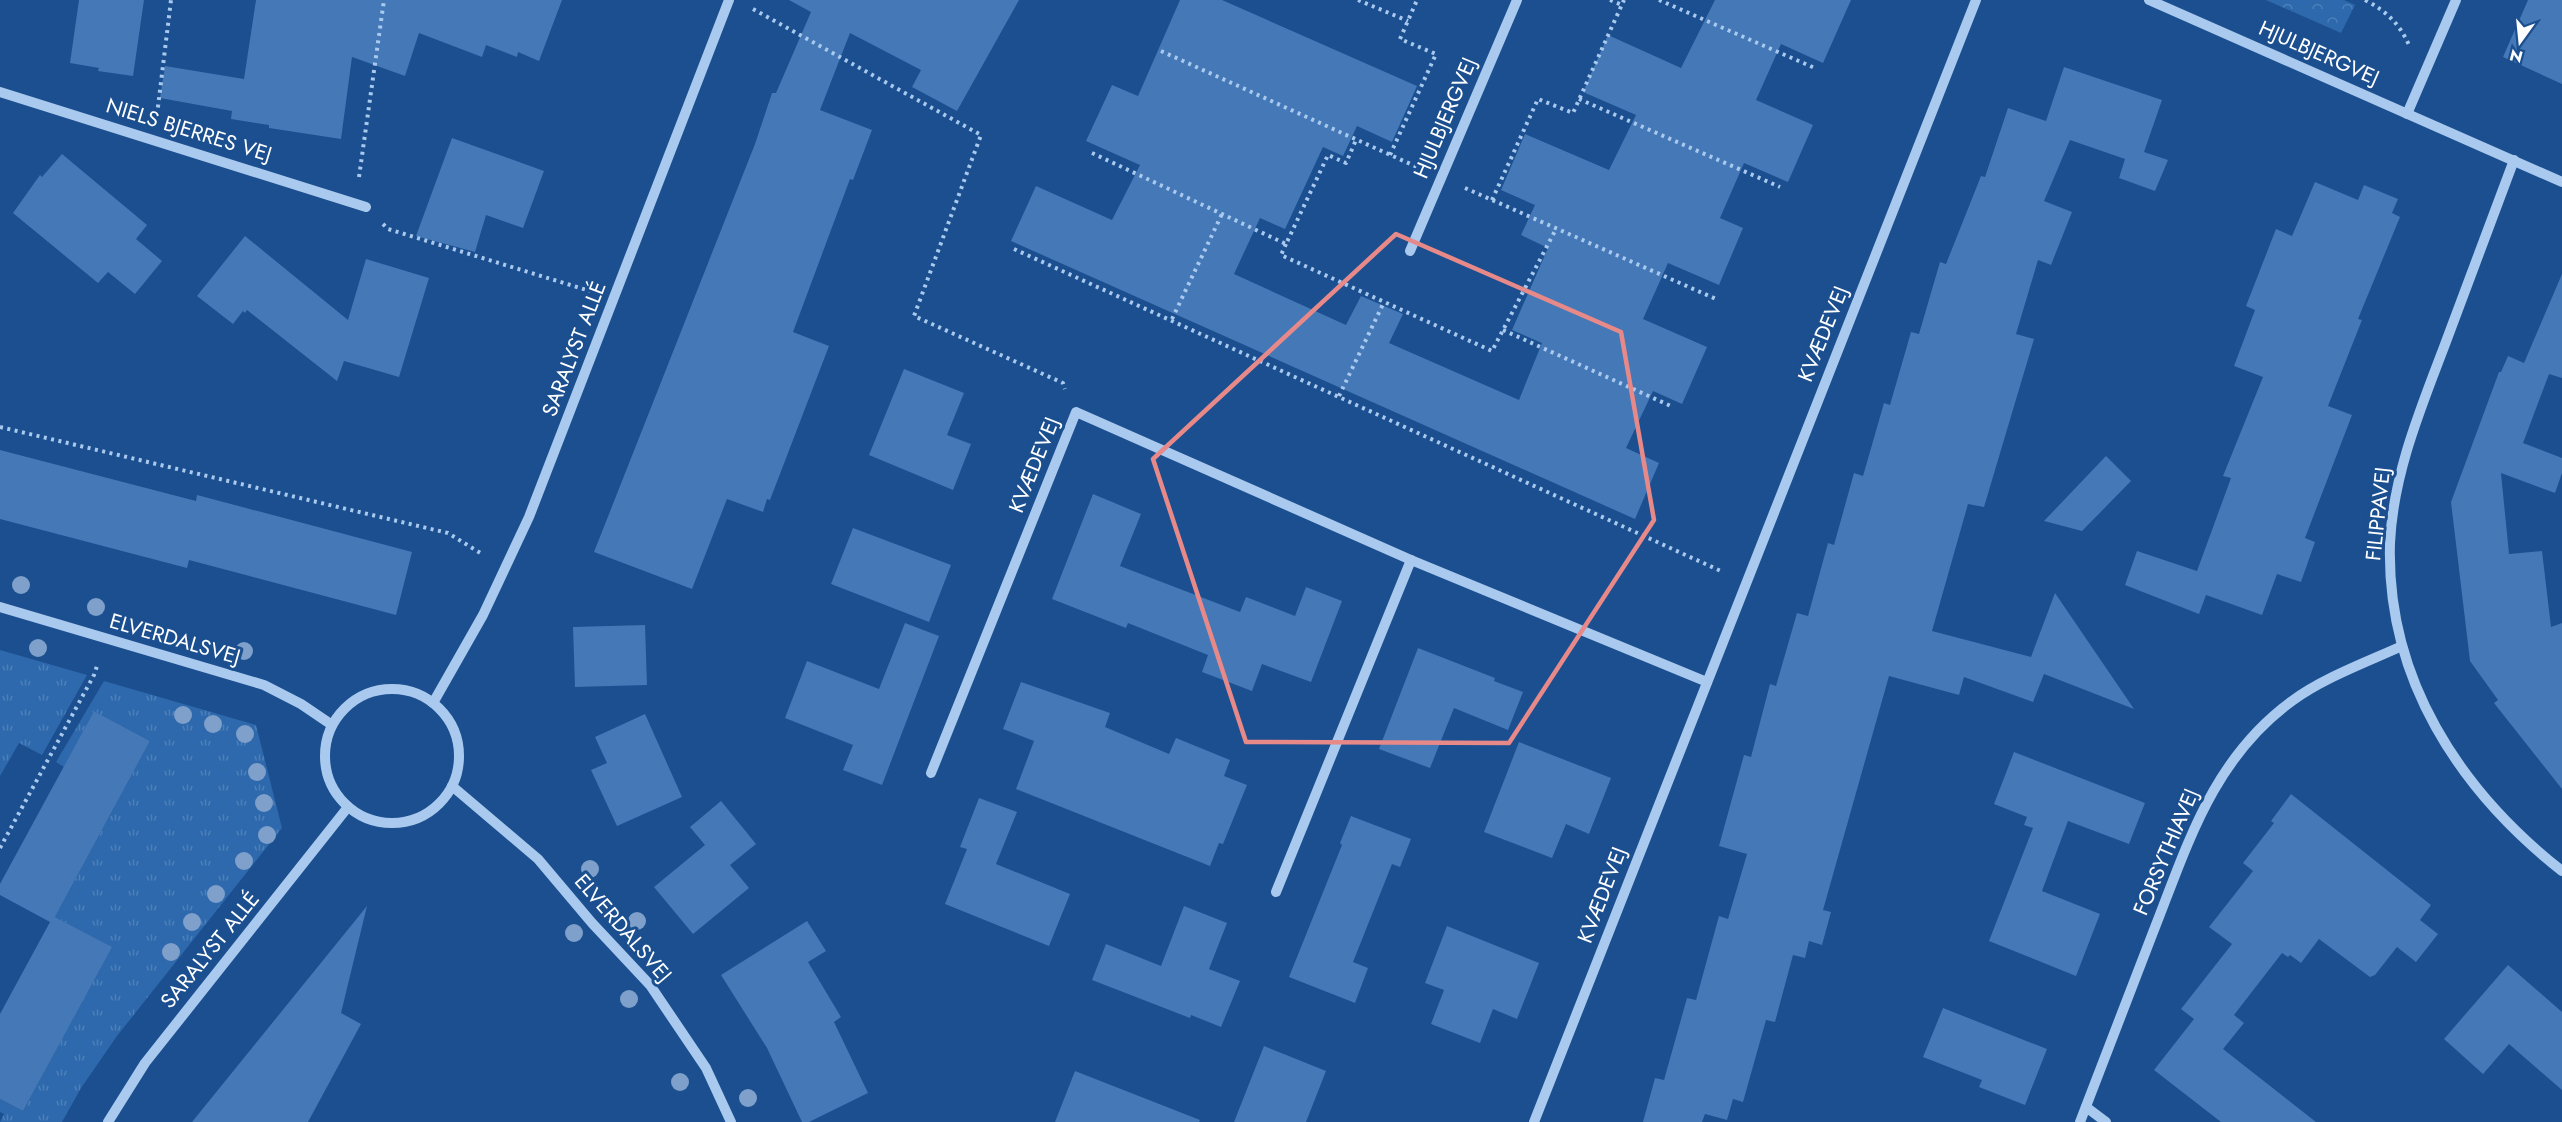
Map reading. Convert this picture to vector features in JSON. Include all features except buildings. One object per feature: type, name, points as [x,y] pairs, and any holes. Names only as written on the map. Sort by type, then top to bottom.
[{"type":"street","name":"SARALYST ALLÉ","points":[[433,703],[483,615],[529,517],[729,0]]},
{"type":"street","name":"HJULBJERGVEJ","points":[[1410,251],[1517,0]]},
{"type":"street","name":"KVÆDEVEJ","points":[[1534,1122],[1976,0]]},
{"type":"street","name":"HJULBJERGVEJ","points":[[2149,0],[2562,182]]},
{"type":"street","points":[[2406,114],[2456,0]]},
{"type":"street","name":"NIELS BJERRES VEJ","points":[[0,92],[366,207]]},
{"type":"street","name":"FILIPPAVEJ","points":[[2514,160],[2406,452],[2390,542],[2392,591],[2402,646],[2415,684],[2443,741],[2467,778],[2506,823],[2562,871]]},
{"type":"street","name":"KVÆDEVEJ","points":[[931,773],[1076,412],[1411,560],[1707,682]]},
{"type":"street","points":[[1276,892],[1411,560]]},
{"type":"street","name":"ELVERDALSVEJ","points":[[0,607],[264,685],[301,704],[332,725]]},
{"type":"street","name":"FORSYTHIAVEJ","points":[[2080,1122],[2201,810],[2230,762],[2260,729],[2292,700],[2402,646]]},
{"type":"street","points":[[389,689],[412,692],[433,703],[448,719],[458,741],[459,764],[452,786],[438,806],[417,818],[393,824],[369,819],[348,807],[336,794],[328,778],[324,760],[326,741],[332,725],[346,706],[366,694],[389,689]]},
{"type":"street","name":"ELVERDALSVEJ","points":[[452,786],[538,859],[592,923],[650,986],[706,1068],[730,1122]]},
{"type":"street","name":"SARALYST ALLÉ","points":[[108,1122],[145,1063],[348,807]]},
{"type":"street","points":[[2086,1107],[2106,1122]]},
{"type":"path","points":[[154,140],[171,0]]},
{"type":"path","points":[[355,203],[384,0]]},
{"type":"path","points":[[1358,0],[1408,21]]},
{"type":"path","points":[[1390,155],[1436,54],[1400,39],[1417,0]]},
{"type":"path","points":[[1492,200],[1538,99],[1573,113],[1623,2],[1610,0]]},
{"type":"path","points":[[1659,0],[1817,69]]},
{"type":"path","points":[[2365,0],[2384,9],[2401,29],[2423,76]]},
{"type":"path","points":[[747,6],[981,135],[914,316],[1063,384],[1076,412]]},
{"type":"path","points":[[1580,99],[1780,187]]},
{"type":"path","points":[[1356,140],[1346,163],[1328,154],[1281,255],[1492,351],[1556,229]]},
{"type":"path","points":[[1092,153],[1286,244]]},
{"type":"path","points":[[366,207],[388,229],[615,298]]},
{"type":"path","points":[[1172,319],[1222,214]]},
{"type":"path","points":[[1014,249],[1172,319],[1746,583]]},
{"type":"path","points":[[1339,396],[1384,302]]},
{"type":"path","points":[[1503,330],[1673,407]]},
{"type":"path","points":[[0,427],[448,533],[505,569]]},
{"type":"path","points":[[0,848],[94,675],[106,639]]},
{"type":"highlighted area","points":[[1396,234],[1621,332],[1654,520],[1509,743],[1246,742],[1153,459]]},
{"type":"green space","points":[[2266,0],[2344,0],[2355,5],[2341,33]]},
{"type":"green space","points":[[0,650],[87,675],[42,755],[19,743],[0,776]]},
{"type":"green space","points":[[104,681],[256,725],[282,828],[117,1036],[81,1088],[62,1122],[0,1122],[4,1114],[0,1112],[0,1099],[23,1111],[111,947],[55,917],[150,741],[94,711],[64,767],[56,762]]}]
